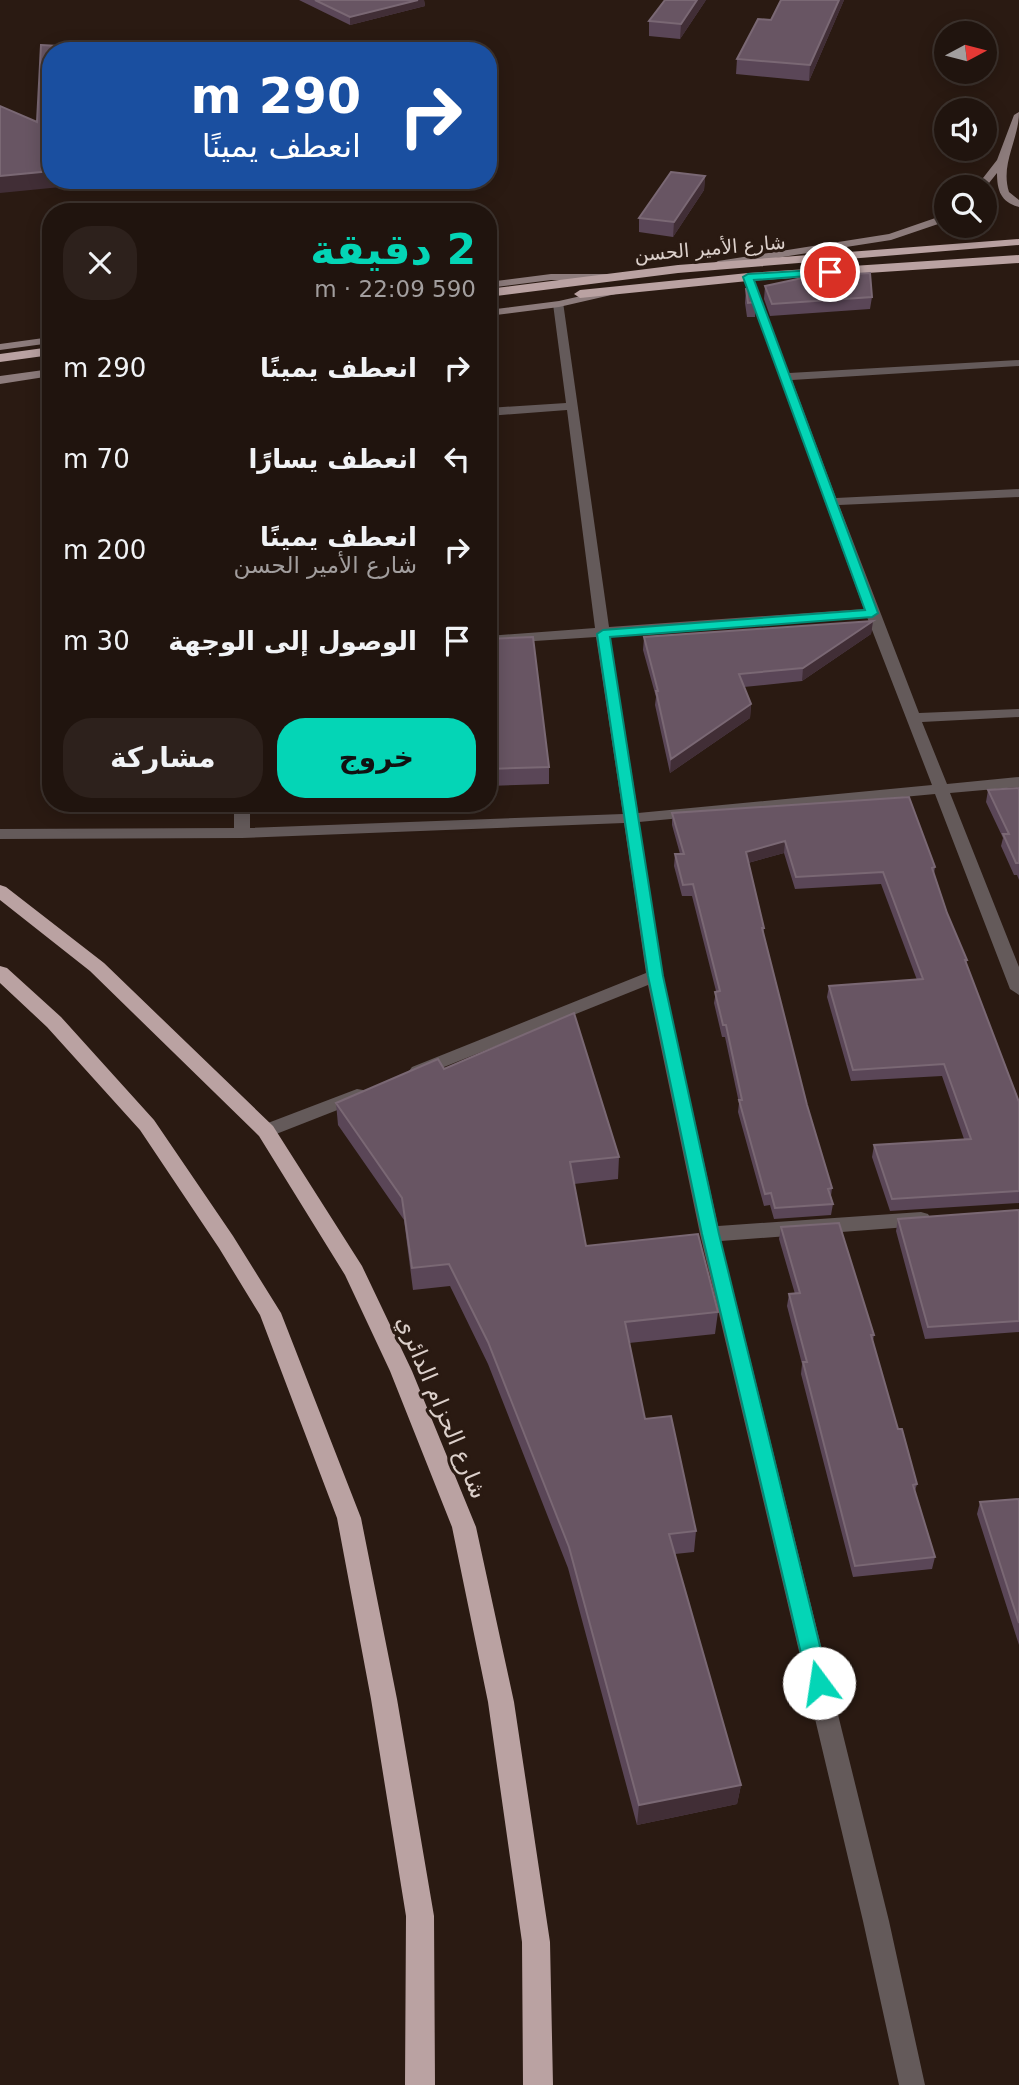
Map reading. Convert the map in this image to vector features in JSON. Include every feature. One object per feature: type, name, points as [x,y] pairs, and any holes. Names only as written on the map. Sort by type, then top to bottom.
[{"type":"highway","name":"شارع الأمير الحسن","points":[[497,292],[609,276],[1019,242]]},
{"type":"highway","name":"شارع الأمير الحسن","points":[[497,305],[624,288],[748,277],[1019,259]]},
{"type":"highway","points":[[0,358],[42,352]]},
{"type":"highway","points":[[0,370],[42,365]]},
{"type":"highway","name":"شارع الحزام الدائري","points":[[0,891],[97,967],[266,1131],[354,1272],[401,1371],[464,1527],[502,1702],[536,1942],[538,2085]]},
{"type":"highway","points":[[0,972],[54,1022],[147,1125],[226,1242],[270,1313],[349,1518],[384,1699],[420,1916],[420,2085]]},
{"type":"main road","points":[[990,175],[1002,160],[1019,115]]},
{"type":"main road","points":[[1002,160],[1003,193],[1006,198],[1019,204]]},
{"type":"main road","points":[[678,270],[891,237],[934,222]]},
{"type":"main road","points":[[497,284],[551,277],[609,276]]},
{"type":"main road","points":[[497,312],[559,304],[624,288]]},
{"type":"main road","points":[[0,347],[42,341]]},
{"type":"main road","points":[[0,380],[42,373]]},
{"type":"street","points":[[748,277],[872,613],[1019,989]]},
{"type":"street","points":[[559,304],[603,634],[655,976],[710,1234],[873,1908],[912,2085]]},
{"type":"street","points":[[785,377],[1019,362]]},
{"type":"street","points":[[497,411],[572,406]]},
{"type":"street","points":[[831,502],[1019,493]]},
{"type":"street","points":[[497,640],[872,613]]},
{"type":"street","points":[[915,718],[1019,713]]},
{"type":"street","points":[[0,834],[242,833],[631,818],[1019,782]]},
{"type":"street","points":[[242,812],[242,833]]},
{"type":"street","points":[[396,1080],[655,976]]},
{"type":"street","points":[[266,1131],[370,1090]]},
{"type":"street","points":[[710,1234],[939,1217]]},
{"type":"building","points":[[315,0],[418,0],[350,17]]},
{"type":"building","points":[[665,0],[697,0],[681,24],[649,21]]},
{"type":"building","points":[[781,0],[839,0],[810,65],[737,59],[758,19],[771,20]]},
{"type":"building","points":[[42,45],[42,172],[0,176],[0,106],[37,122]]},
{"type":"building","points":[[671,172],[705,176],[674,222],[639,218]]},
{"type":"building","points":[[870,273],[872,297],[772,304],[765,286],[807,277]]},
{"type":"building","points":[[751,287],[756,302],[748,303],[746,289]]},
{"type":"building","points":[[873,621],[803,668],[739,674],[751,704],[671,759],[644,637]]},
{"type":"building","points":[[533,637],[549,767],[497,769],[497,639]]},
{"type":"building","points":[[1019,788],[1019,863],[1016,863],[1003,834],[1009,834],[988,790]]},
{"type":"building","points":[[909,797],[935,867],[932,868],[947,913],[1019,1102],[1019,1191],[892,1199],[874,1145],[971,1139],[944,1064],[853,1070],[829,986],[923,979],[883,872],[796,877],[785,841],[746,852],[762,928],[807,1105],[832,1188],[828,1189],[833,1204],[775,1208],[771,1193],[765,1194],[739,1100],[742,1100],[726,1025],[723,1025],[715,992],[720,991],[693,884],[683,885],[675,854],[684,854],[672,813]]},
{"type":"building","points":[[574,1013],[619,1157],[570,1162],[586,1246],[698,1234],[718,1312],[625,1322],[645,1419],[671,1416],[696,1531],[669,1534],[741,1785],[639,1805],[569,1547],[488,1342],[449,1264],[412,1268],[402,1198],[336,1103],[438,1059],[444,1069]]},
{"type":"building","points":[[1019,1210],[1019,1321],[928,1327],[898,1219]]},
{"type":"building","points":[[839,1223],[874,1335],[871,1335],[898,1429],[902,1429],[917,1484],[913,1485],[935,1557],[855,1566],[803,1362],[807,1362],[789,1294],[800,1293],[781,1227]]},
{"type":"building","points":[[1019,1499],[1019,1623],[980,1502]]},
{"type":"route","points":[[819,1683],[710,1234],[655,976],[603,634],[872,613],[748,277],[830,272]]}]
